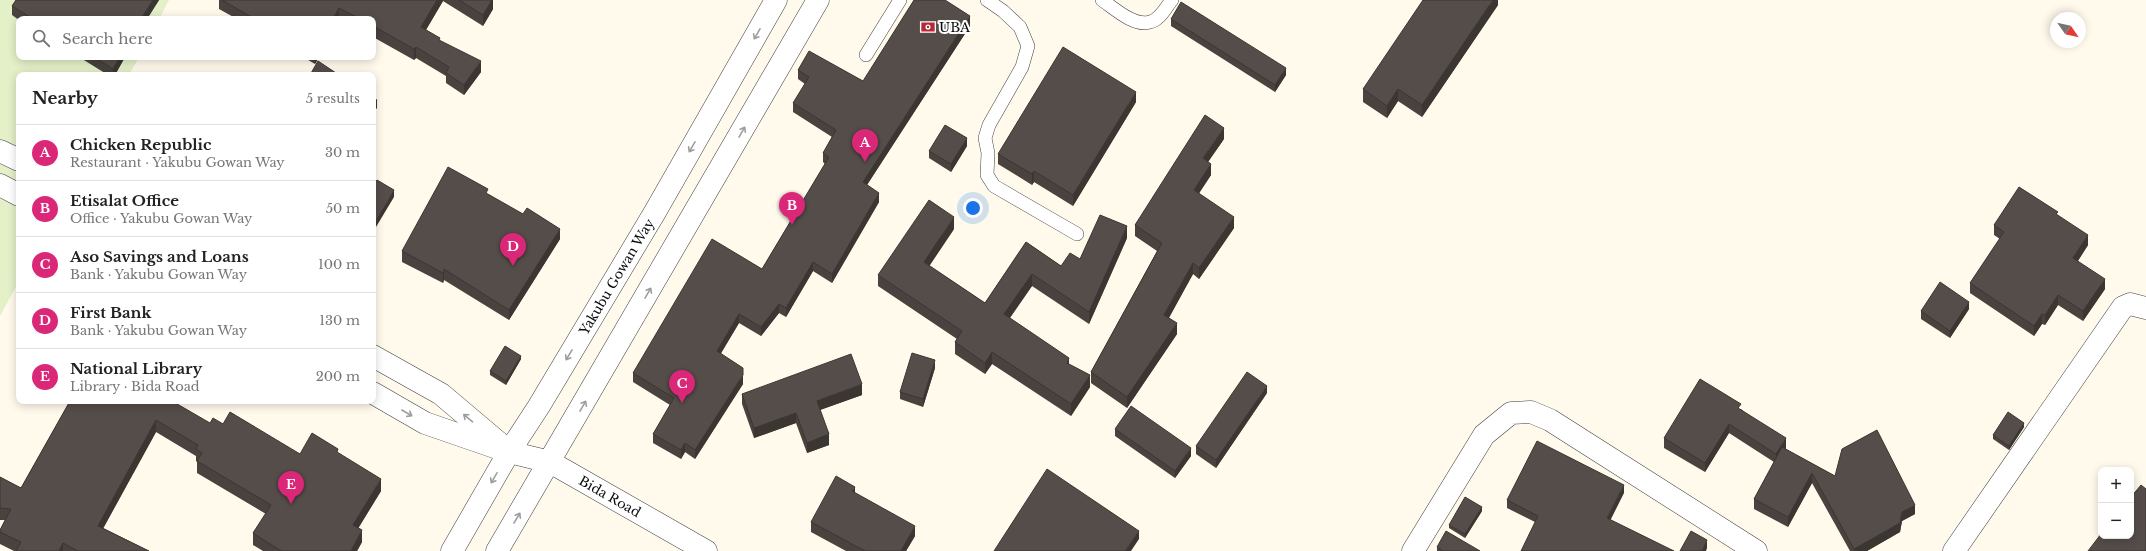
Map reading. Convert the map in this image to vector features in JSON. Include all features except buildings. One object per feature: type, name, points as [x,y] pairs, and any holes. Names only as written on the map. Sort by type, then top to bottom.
[{"type":"street","name":"Yakubu Gowan Way","points":[[452,551],[509,452],[539,406],[655,212],[776,0]]},
{"type":"street","points":[[497,551],[818,0]]},
{"type":"street","points":[[0,150],[16,158]]},
{"type":"street","points":[[0,185],[16,193]]},
{"type":"street","points":[[1954,551],[2123,307],[2130,304],[2146,308]]},
{"type":"street","name":"Bida Road","points":[[376,358],[441,394],[509,452]]},
{"type":"street","name":"Bida Road","points":[[376,395],[425,423],[509,452],[550,462],[706,551]]},
{"type":"street","points":[[1413,551],[1484,435],[1511,413],[1531,412],[1550,420],[1756,551]]},
{"type":"lane","points":[[866,55],[900,0]]},
{"type":"lane","points":[[987,0],[1003,11],[1020,27],[1028,46],[1022,67],[989,124],[985,138],[988,153],[987,175],[994,186],[1077,234]]},
{"type":"lane","points":[[1102,0],[1138,22],[1150,22],[1160,16],[1172,0]]},
{"type":"green space","points":[[0,0],[169,0],[161,16],[16,16],[16,60],[137,60],[131,72],[16,72],[16,287],[0,316]]},
{"type":"place","name":"UBA","points":[[928,27]]},
{"type":"place","name":"Chicken Republic","points":[[865,162]]},
{"type":"place","name":"Etisalat Office","points":[[792,225]]},
{"type":"place","name":"First Bank","points":[[513,266]]},
{"type":"place","name":"Aso Savings and Loans","points":[[682,403]]},
{"type":"place","name":"National Library","points":[[291,504]]}]
